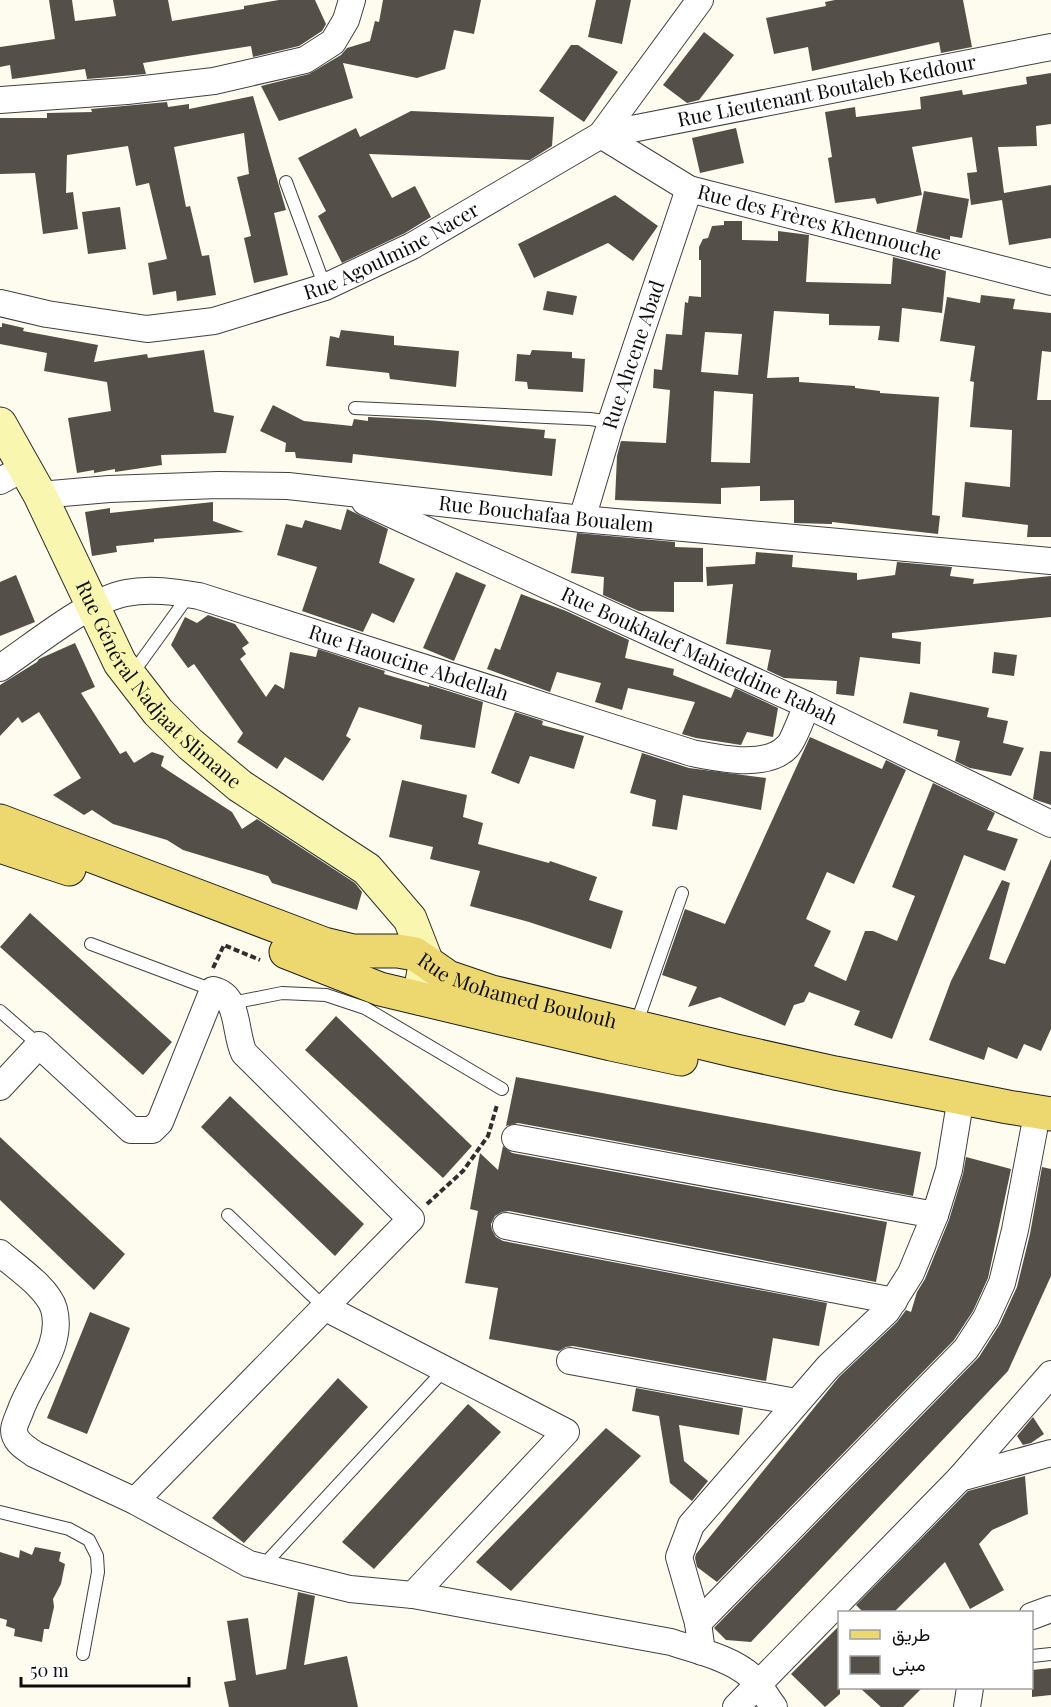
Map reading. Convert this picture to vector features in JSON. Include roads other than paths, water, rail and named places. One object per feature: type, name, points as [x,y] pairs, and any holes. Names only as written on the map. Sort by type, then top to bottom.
[{"type":"main road","name":"Rue Mohamed Boulouh","points":[[0,820],[324,944],[353,951],[398,951],[414,954],[448,977],[492,992],[736,1051],[1008,1107],[1045,1126]]},
{"type":"main road","points":[[0,846],[64,867],[370,985],[611,1044],[958,1116],[1045,1126]]},
{"type":"street","points":[[0,100],[127,91],[214,81],[304,60],[333,42],[346,20],[352,0]]},
{"type":"street","name":"Rue Agoulmine Nacer","points":[[0,303],[47,314],[147,329],[214,321],[325,287],[412,246],[601,135],[700,0]]},
{"type":"street","name":"Rue Lieutenant Boutaleb Keddour","points":[[601,135],[1051,47]]},
{"type":"street","name":"Rue des Frères Khennouche","points":[[601,135],[689,189],[1051,282]]},
{"type":"street","name":"Rue Ahcene Abad","points":[[582,519],[611,422],[689,189]]},
{"type":"street","name":"Rue Général Nadjaat Slimane","points":[[0,424],[22,481],[92,605],[120,663],[158,712],[190,744],[240,786],[367,868],[410,920],[426,960]]},
{"type":"street","name":"Rue Bouchafaa Boualem","points":[[22,481],[109,489],[288,486],[582,519],[1051,561]]},
{"type":"street","name":"Rue Boukhalef Mahieddine Rabah","points":[[346,493],[807,705],[1051,824]]},
{"type":"street","name":"Rue Haoucine Abdellah","points":[[0,668],[92,605],[126,593],[166,591],[189,595],[692,753],[729,760],[768,758],[787,747],[807,705]]},
{"type":"street","points":[[370,985],[387,937],[386,912],[381,886]]},
{"type":"street","points":[[419,998],[426,960]]},
{"type":"street","points":[[0,1087],[39,1045],[131,1130],[152,1130],[160,1122],[218,989]]},
{"type":"street","points":[[135,1501],[411,1219],[244,1053],[218,989]]},
{"type":"street","points":[[702,1652],[698,1623],[679,1557],[691,1525],[796,1402],[828,1367],[887,1311],[894,1301],[911,1274],[935,1215],[949,1170],[958,1116]]},
{"type":"street","points":[[698,1623],[966,1349],[986,1318],[1002,1283],[1045,1126]]},
{"type":"street","points":[[515,1138],[935,1215]]},
{"type":"street","points":[[506,1226],[894,1301]]},
{"type":"street","points":[[0,1253],[40,1288],[53,1308],[56,1330],[51,1350],[20,1413],[14,1431],[19,1443],[34,1454],[135,1501],[249,1564],[350,1589],[413,1595],[671,1642],[702,1652],[741,1669],[758,1683],[774,1707]]},
{"type":"street","points":[[324,1307],[566,1432],[413,1595]]},
{"type":"street","points":[[570,1361],[796,1402]]},
{"type":"street","points":[[736,1707],[960,1478],[1051,1374]]},
{"type":"street","points":[[960,1478],[1051,1452]]},
{"type":"street","points":[[1033,1616],[1051,1608]]},
{"type":"street","points":[[967,1707],[970,1689]]},
{"type":"lane","points":[[286,182],[325,287]]},
{"type":"lane","points":[[355,408],[590,419],[611,422]]},
{"type":"lane","points":[[130,676],[189,595]]},
{"type":"lane","points":[[636,1026],[682,893]]},
{"type":"lane","points":[[91,944],[218,989],[326,995],[365,1008],[502,1089]]},
{"type":"lane","points":[[0,1011],[39,1045]]},
{"type":"lane","points":[[228,1215],[324,1307]]},
{"type":"lane","points":[[262,1567],[445,1369]]},
{"type":"lane","points":[[0,1512],[69,1529],[89,1540],[97,1556],[98,1572],[83,1654]]},
{"type":"lane","points":[[1033,1656],[1051,1654]]}]
